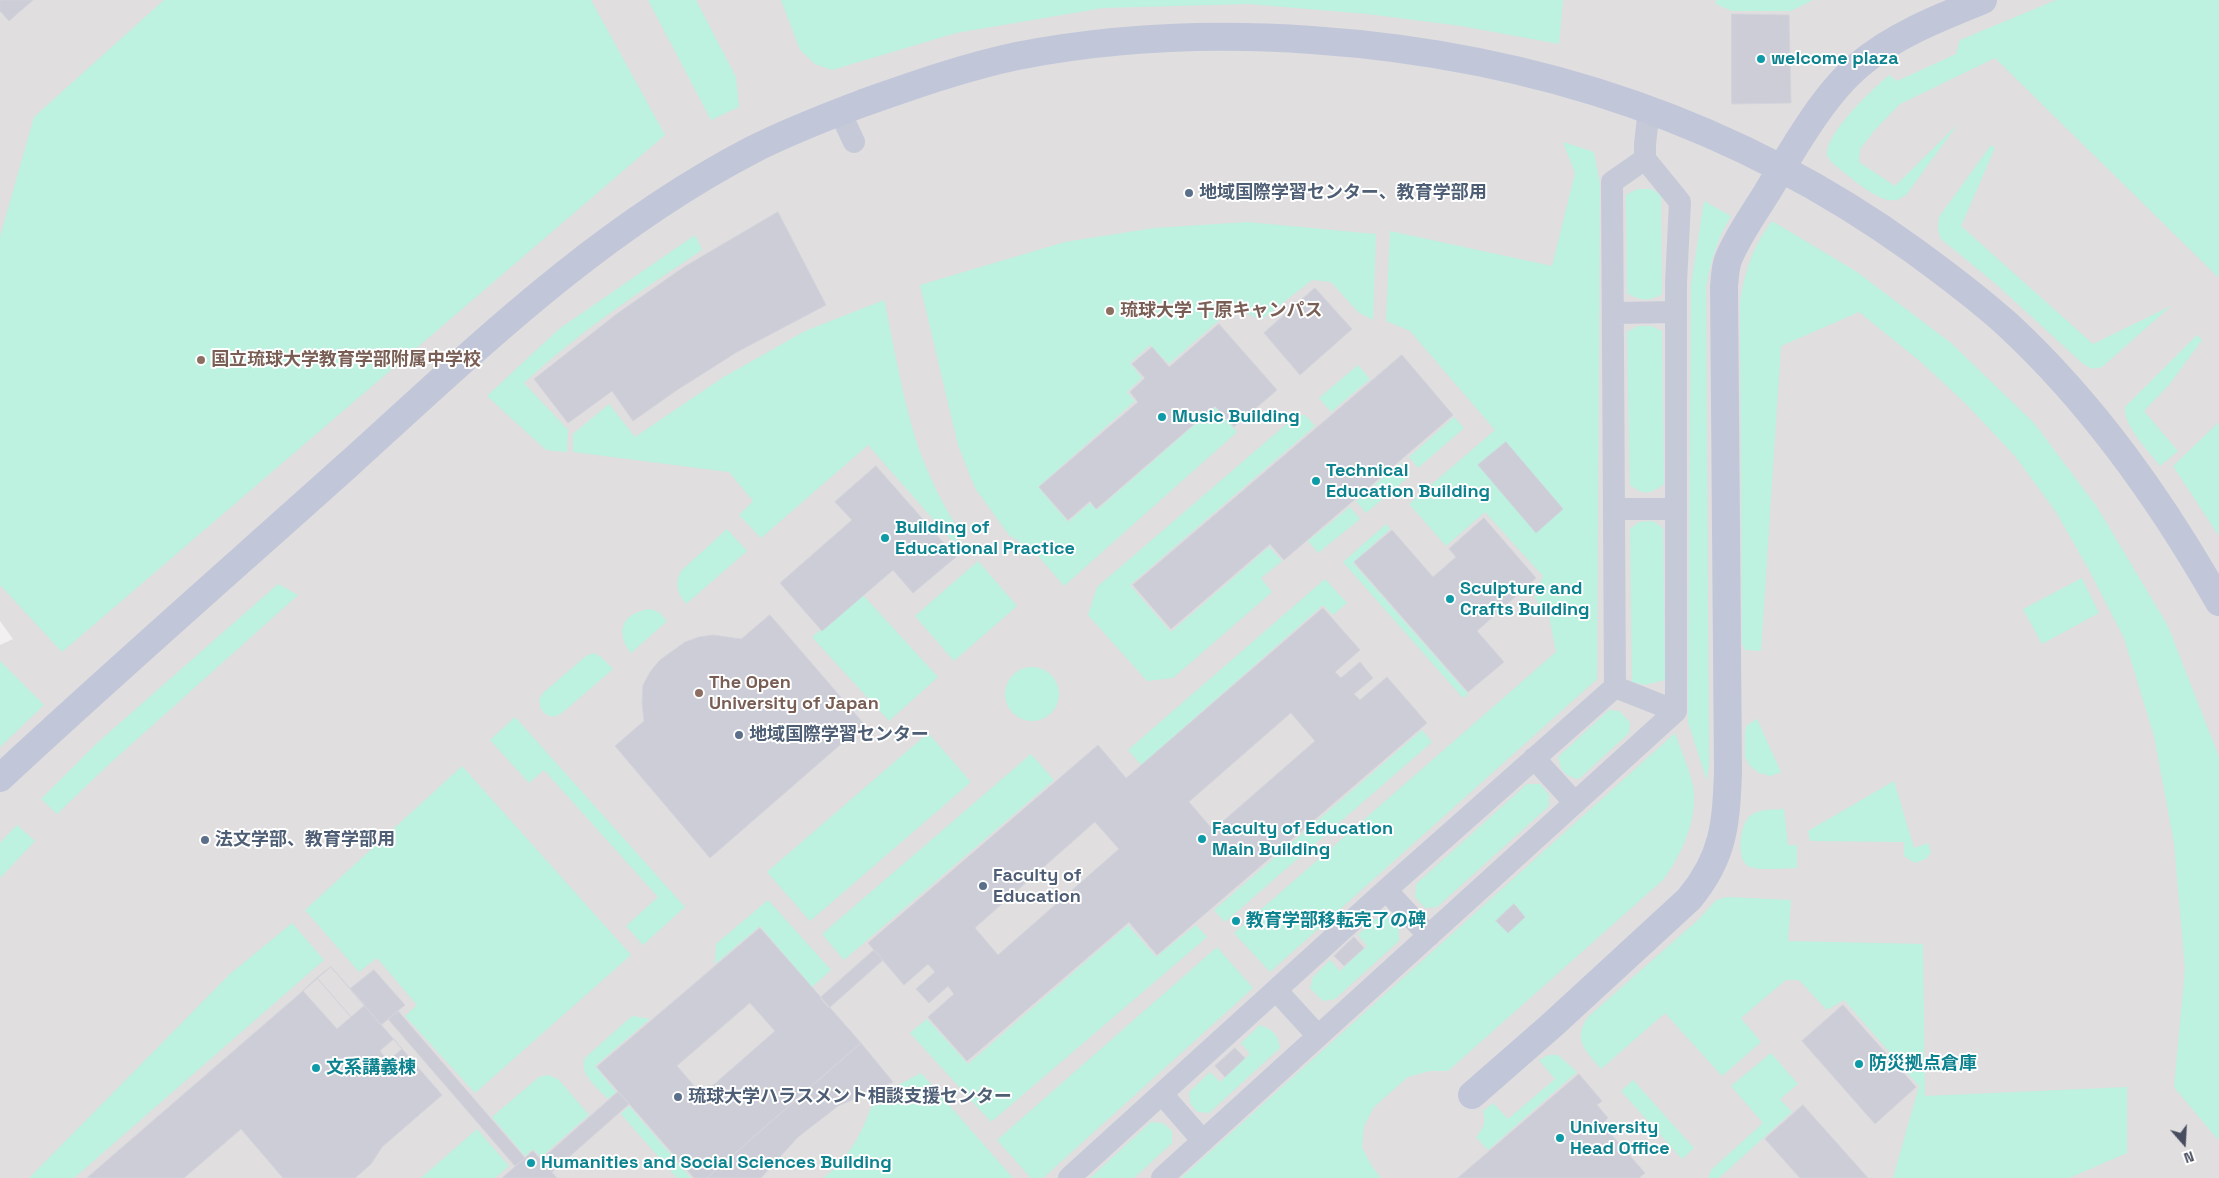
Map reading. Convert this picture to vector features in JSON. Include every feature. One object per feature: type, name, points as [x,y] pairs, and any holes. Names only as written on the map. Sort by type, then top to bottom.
[{"type":"street","points":[[1472,1095],[1551,1026],[1689,898],[1706,878],[1714,862],[1726,814],[1728,772],[1724,286],[1727,262],[1736,242],[1815,117],[1858,66],[1874,54],[1913,31],[1983,0]]},
{"type":"street","points":[[0,778],[105,680],[550,284],[612,236],[682,190],[757,147],[840,112],[964,69],[1024,55],[1115,42],[1241,37],[1356,43],[1460,58],[1569,83],[1649,109],[1782,168],[1847,205],[1896,238],[1968,292],[2024,342],[2086,407],[2124,454],[2172,523],[2219,602]]},
{"type":"lane","points":[[1162,1178],[1676,711],[1676,312],[1680,202],[1645,159],[1649,109]]},
{"type":"lane","points":[[840,112],[854,142]]},
{"type":"lane","points":[[1070,1178],[1386,890],[1615,687],[1612,182],[1645,159]]},
{"type":"lane","points":[[1613,313],[1676,312]]},
{"type":"lane","points":[[1614,510],[1676,509]]},
{"type":"lane","points":[[1615,687],[1676,711]]},
{"type":"lane","points":[[1534,758],[1574,804]]},
{"type":"lane","points":[[1386,890],[1429,936]]},
{"type":"lane","points":[[1276,990],[1318,1036]]},
{"type":"lane","points":[[1162,1094],[1203,1141]]},
{"type":"shaded area","name":"琉球大学 千原キャンパス","points":[[0,0],[2219,0],[2219,1178],[0,1178],[0,645],[13,639],[0,621]]},
{"type":"green space","name":"国立琉球大学教育学部附属中学校","points":[[164,0],[591,0],[665,135],[62,652],[0,585],[0,237],[34,117]]},
{"type":"green space","points":[[648,0],[696,0],[736,77],[739,107],[711,120]]},
{"type":"green space","points":[[781,0],[1563,0],[1559,44],[1461,26],[1367,14],[1248,4],[1103,8],[956,33],[832,70],[815,64],[800,50]]},
{"type":"green space","points":[[1716,0],[1813,0],[1791,11],[1732,11],[1716,4]]},
{"type":"green space","points":[[2056,0],[2219,0],[2219,278],[1995,58],[1900,104],[1860,149],[1859,162],[1895,186],[1958,124],[1906,195],[1900,199],[1889,200],[1872,193],[1832,163],[1827,156],[1828,147],[1841,124],[1861,101],[1889,75],[1897,81],[1956,54],[1960,40]]},
{"type":"green space","points":[[1563,142],[1594,152],[1600,184],[1597,679],[1270,972],[1234,933],[1556,652],[1549,616],[1534,597],[1543,576],[1485,512],[1446,546],[1409,504],[1495,430],[1410,331],[1386,321],[1390,231],[1552,266],[1575,173]]},
{"type":"green space","points":[[1991,145],[1995,148],[1961,226],[2093,344],[2171,306],[2102,367],[2093,368],[2084,364],[1997,285],[1941,239],[1938,230],[1939,217]]},
{"type":"green space","points":[[1637,189],[1652,189],[1661,196],[1662,294],[1644,300],[1627,293],[1626,195]]},
{"type":"green space","points":[[1704,201],[1731,216],[1715,250],[1706,287],[1709,762],[1707,781],[1688,722],[1691,285]]},
{"type":"green space","points":[[1772,221],[1857,272],[1951,343],[2034,423],[2097,507],[2168,626],[2219,757],[2219,1141],[2174,1087],[2185,969],[2174,843],[2154,736],[2124,638],[2056,512],[2015,456],[1965,403],[1921,362],[1859,312],[1781,346],[1761,651],[1745,650],[1742,643],[1740,302],[1744,280],[1751,259],[1765,230]]},
{"type":"green space","points":[[1247,222],[1376,234],[1373,320],[1358,312],[1331,282],[1312,280],[1261,320],[1234,307],[1169,364],[1150,345],[1130,363],[1142,378],[1127,392],[1135,401],[1038,487],[1068,522],[1090,503],[1097,510],[1215,407],[1237,432],[1064,586],[1035,552],[1009,535],[975,488],[958,445],[920,285],[1065,242],[1154,228]]},
{"type":"green space","points":[[695,235],[702,250],[588,329],[524,383],[568,430],[567,452],[546,450],[487,396],[559,329]]},
{"type":"green space","points":[[884,300],[905,399],[916,439],[935,487],[962,535],[953,542],[868,445],[761,538],[739,515],[753,501],[729,472],[573,452],[573,434],[609,404],[635,437],[722,378],[805,331]]},
{"type":"green space","points":[[1638,326],[1651,326],[1662,331],[1664,484],[1651,492],[1639,491],[1630,485],[1627,332]]},
{"type":"green space","points":[[2197,335],[2202,340],[2169,385],[2144,411],[2178,451],[2160,466],[2132,430],[2125,414],[2125,407]]},
{"type":"green space","points":[[1358,365],[1370,379],[1331,412],[1319,398]]},
{"type":"green space","points":[[1297,415],[1305,415],[1315,426],[1130,585],[1171,632],[1269,547],[1282,561],[1261,578],[1272,592],[1173,678],[1147,681],[1088,615],[1097,587]]},
{"type":"green space","points":[[1454,417],[1464,428],[1418,468],[1409,457]]},
{"type":"green space","points":[[2219,422],[2219,536],[2173,466]]},
{"type":"green space","points":[[1400,463],[1411,475],[1366,513],[1356,501]]},
{"type":"green space","points":[[1350,507],[1360,519],[1318,553],[1308,541]]},
{"type":"green space","points":[[1653,521],[1663,528],[1665,680],[1645,685],[1632,682],[1630,529],[1639,522]]},
{"type":"green space","points":[[1386,524],[1390,529],[1353,563],[1468,694],[1463,698],[1343,562]]},
{"type":"green space","points":[[727,529],[747,551],[686,604],[680,596],[677,583],[682,570]]},
{"type":"green space","points":[[978,561],[1017,606],[954,661],[915,616]]},
{"type":"green space","points":[[2082,578],[2099,613],[2042,644],[2023,609]]},
{"type":"green space","points":[[1325,579],[1347,603],[1333,615],[1323,605],[1141,765],[1128,750]]},
{"type":"green space","points":[[278,584],[298,595],[106,767],[57,814],[41,799],[96,744]]},
{"type":"green space","points":[[862,594],[938,677],[889,721],[812,637]]},
{"type":"green space","points":[[651,609],[660,613],[667,621],[631,653],[623,637],[622,630],[624,624],[634,614]]},
{"type":"green space","points":[[593,653],[601,657],[613,669],[562,713],[554,717],[545,713],[540,707],[539,700],[543,693],[586,656]]},
{"type":"green space","points":[[0,661],[44,705],[0,747]]},
{"type":"green space","points":[[1032,667],[1042,669],[1051,675],[1057,684],[1059,694],[1057,704],[1051,713],[1042,719],[1032,721],[1022,719],[1013,713],[1007,704],[1005,694],[1007,684],[1013,675],[1022,669]]},
{"type":"green space","points":[[1609,710],[1619,711],[1630,722],[1629,733],[1579,779],[1567,775],[1560,766],[1558,757]]},
{"type":"green space","points":[[515,717],[685,907],[643,945],[626,926],[658,897],[544,770],[529,783],[490,740]]},
{"type":"green space","points":[[1757,719],[1781,772],[1771,776],[1759,773],[1750,766],[1745,757],[1745,731],[1747,725]]},
{"type":"green space","points":[[1422,730],[1432,742],[1225,922],[1214,910]]},
{"type":"green space","points":[[928,733],[971,782],[810,921],[767,872]]},
{"type":"green space","points":[[1675,733],[1691,779],[1694,804],[1693,816],[1686,838],[1664,879],[1448,1071],[1430,1071],[1408,1077],[1374,1107],[1364,1126],[1362,1147],[1371,1165],[1381,1178],[1181,1178]]},
{"type":"green space","points":[[1031,754],[1054,780],[844,960],[822,934]]},
{"type":"green space","points":[[462,766],[631,955],[475,1093],[405,1016],[417,1005],[377,958],[359,972],[305,910]]},
{"type":"green space","points":[[1894,781],[1914,848],[1928,843],[1931,852],[1926,859],[1915,863],[1904,856],[1904,842],[1810,841],[1808,831]]},
{"type":"green space","points":[[1527,784],[1540,784],[1549,795],[1549,806],[1437,907],[1425,908],[1415,897],[1416,884]]},
{"type":"green space","points":[[1784,809],[1788,845],[1797,845],[1797,868],[1766,869],[1754,868],[1745,864],[1742,858],[1741,843],[1747,820],[1754,813]]},
{"type":"green space","points":[[17,825],[35,841],[0,878],[0,843]]},
{"type":"green space","points":[[1727,897],[1791,900],[1788,941],[1923,944],[1925,1096],[2127,1087],[2127,1153],[2069,1178],[1893,1178],[1919,1086],[1844,1000],[1827,1010],[1799,980],[1786,980],[1741,1018],[1761,1042],[1722,1076],[1665,1013],[1601,1069],[1586,1051],[1581,1039],[1583,1025],[1588,1017],[1700,918],[1716,900]]},
{"type":"green space","points":[[768,900],[831,970],[812,987],[760,926],[715,964],[716,944]]},
{"type":"green space","points":[[1376,918],[1389,918],[1399,929],[1399,941],[1335,999],[1323,1001],[1310,988],[1313,977],[1330,960],[1340,971],[1367,946],[1358,935]]},
{"type":"green space","points":[[292,923],[324,960],[74,1178],[29,1178],[230,974]]},
{"type":"green space","points":[[1128,925],[1156,957],[1196,925],[1207,937],[991,1122],[910,1033],[927,1019],[968,1064]]},
{"type":"green space","points":[[1217,947],[1253,988],[1043,1178],[1031,1178],[997,1140]]},
{"type":"green space","points":[[632,1016],[650,1019],[595,1066],[616,1092],[608,1099],[586,1074],[584,1063],[586,1057]]},
{"type":"green space","points":[[1260,1025],[1274,1033],[1280,1048],[1209,1113],[1197,1112],[1190,1103],[1189,1092],[1210,1072],[1220,1082],[1250,1054],[1241,1043]]},
{"type":"green space","points":[[1771,1053],[1798,1084],[1780,1099],[1792,1112],[1719,1178],[1708,1178],[1711,1170],[1763,1123],[1731,1086]]},
{"type":"green space","points":[[1549,1055],[1558,1055],[1577,1072],[1488,1150],[1476,1137],[1484,1125],[1483,1111],[1493,1103],[1508,1119],[1555,1079],[1539,1060]]},
{"type":"green space","points":[[921,1073],[1013,1178],[823,1178],[841,1162],[855,1142],[866,1121],[874,1098]]},
{"type":"green space","points":[[548,1075],[558,1079],[589,1115],[541,1157],[533,1149],[525,1156],[492,1117],[539,1077]]},
{"type":"green space","points":[[1633,1080],[1694,1148],[1682,1159],[1621,1091]]},
{"type":"green space","points":[[629,1106],[691,1178],[677,1178],[621,1114]]},
{"type":"green space","points":[[1151,1122],[1163,1123],[1172,1131],[1172,1143],[1134,1178],[1090,1178]]},
{"type":"green space","points":[[477,1129],[509,1166],[495,1178],[421,1178]]},
{"type":"building","points":[[0,0],[33,0],[9,21],[0,11]]},
{"type":"building","name":"welcome plaza","points":[[1732,14],[1789,15],[1791,103],[1732,104]]},
{"type":"building","points":[[778,212],[826,305],[737,352],[677,390],[633,421],[612,391],[568,423],[534,379],[618,313],[684,267]]},
{"type":"building","points":[[1315,288],[1352,329],[1300,375],[1264,333]]},
{"type":"building","name":"Music Building","points":[[1219,324],[1277,390],[1234,427],[1215,406],[1096,509],[1090,501],[1068,520],[1039,487],[1138,402],[1130,392],[1145,378],[1132,364],[1152,347],[1169,367]]},
{"type":"building","name":"Technical Education Building","points":[[1402,355],[1453,415],[1284,560],[1270,544],[1171,629],[1133,585]]},
{"type":"building","points":[[1506,442],[1563,509],[1536,533],[1478,465]]},
{"type":"building","name":"Building of Educational Practice","points":[[876,466],[956,557],[913,593],[893,570],[822,631],[780,583],[852,520],[835,502]]},
{"type":"building","name":"Sculpture and Crafts Building","points":[[1484,518],[1536,578],[1477,631],[1504,662],[1468,692],[1354,562],[1392,530],[1433,577],[1456,557],[1449,549]]},
{"type":"building","name":"Faculty of Education Main Building","points":[[1323,608],[1360,650],[1335,672],[1341,678],[1360,662],[1373,678],[1354,694],[1360,700],[1387,677],[1427,723],[1157,955],[1129,922],[967,1061],[928,1017],[954,994],[948,986],[929,1003],[916,989],[935,972],[928,964],[904,985],[868,943],[1098,745],[1126,778]],"holes":[[[1291,713],[1315,741],[1213,830],[1189,802]],[[1095,822],[1119,849],[998,955],[975,928]]]},
{"type":"building","name":"地域国際学習センター","points":[[770,615],[864,724],[710,858],[615,746],[644,721],[643,685],[650,672],[660,660],[685,642],[699,637],[713,635],[741,639]]},
{"type":"building","points":[[1514,904],[1525,917],[1508,933],[1496,921]]},
{"type":"building","points":[[760,928],[861,1043],[707,1178],[694,1178],[597,1067]],"holes":[[[750,1003],[775,1031],[702,1095],[677,1066]]]},
{"type":"building","points":[[1354,937],[1364,948],[1344,966],[1334,956]]},
{"type":"building","points":[[874,950],[883,960],[829,1008],[820,998]]},
{"type":"building","points":[[331,967],[365,1005],[351,1017],[317,978]]},
{"type":"building","name":"文系講義棟","points":[[331,967],[442,1095],[382,1147],[371,1164],[362,1172],[355,1178],[283,1178],[241,1129],[184,1178],[87,1178]]},
{"type":"building","name":"文系講義棟","points":[[374,970],[405,1005],[381,1025],[350,989]]},
{"type":"building","points":[[317,978],[351,1017],[337,1029],[303,991]]},
{"type":"building","name":"防災拠点倉庫","points":[[1843,1005],[1916,1087],[1875,1124],[1802,1041]]},
{"type":"building","name":"文系講義棟","points":[[398,1011],[525,1158],[515,1166],[388,1019]]},
{"type":"building","points":[[394,1039],[402,1049],[388,1061],[380,1051]]},
{"type":"building","points":[[861,1043],[893,1082],[838,1106],[798,1137],[761,1178],[707,1178]]},
{"type":"building","points":[[1235,1048],[1245,1058],[1225,1077],[1215,1066]]},
{"type":"building","name":"University Head Office","points":[[1579,1074],[1602,1101],[1597,1105],[1608,1118],[1602,1124],[1645,1173],[1639,1178],[1458,1178]]},
{"type":"building","points":[[618,1092],[629,1104],[552,1172],[541,1160]]},
{"type":"building","points":[[1803,1105],[1868,1178],[1800,1178],[1765,1139]]},
{"type":"building","name":"Humanities and Social Sciences Building","points":[[533,1151],[557,1178],[502,1178],[525,1158]]},
{"type":"place","name":"welcome plaza","points":[[1761,59]]},
{"type":"place","name":"地域国際学習センター、教育学部用","points":[[1189,193]]},
{"type":"place","name":"琉球大学 千原キャンパス","points":[[1110,311]]},
{"type":"place","name":"国立琉球大学教育学部附属中学校","points":[[201,360]]},
{"type":"place","name":"Music Building","points":[[1162,417]]},
{"type":"place","name":"Technical Education Building","points":[[1316,481]]},
{"type":"place","name":"Building of Educational Practice","points":[[885,538]]},
{"type":"place","name":"Sculpture and Crafts Building","points":[[1450,599]]},
{"type":"place","name":"The Open University of Japan","points":[[699,693]]},
{"type":"place","name":"地域国際学習センター","points":[[739,735]]},
{"type":"place","name":"Faculty of Education Main Building","points":[[1202,839]]},
{"type":"place","name":"法文学部、教育学部用","points":[[205,840]]},
{"type":"place","name":"Faculty of Education","points":[[983,886]]},
{"type":"place","name":"教育学部移転完了の碑","points":[[1236,921]]},
{"type":"place","name":"防災拠点倉庫","points":[[1859,1064]]},
{"type":"place","name":"文系講義棟","points":[[316,1068]]},
{"type":"place","name":"琉球大学ハラスメント相談支援センター","points":[[678,1097]]},
{"type":"place","name":"University Head Office","points":[[1560,1138]]},
{"type":"place","name":"Humanities and Social Sciences Building","points":[[531,1163]]}]
